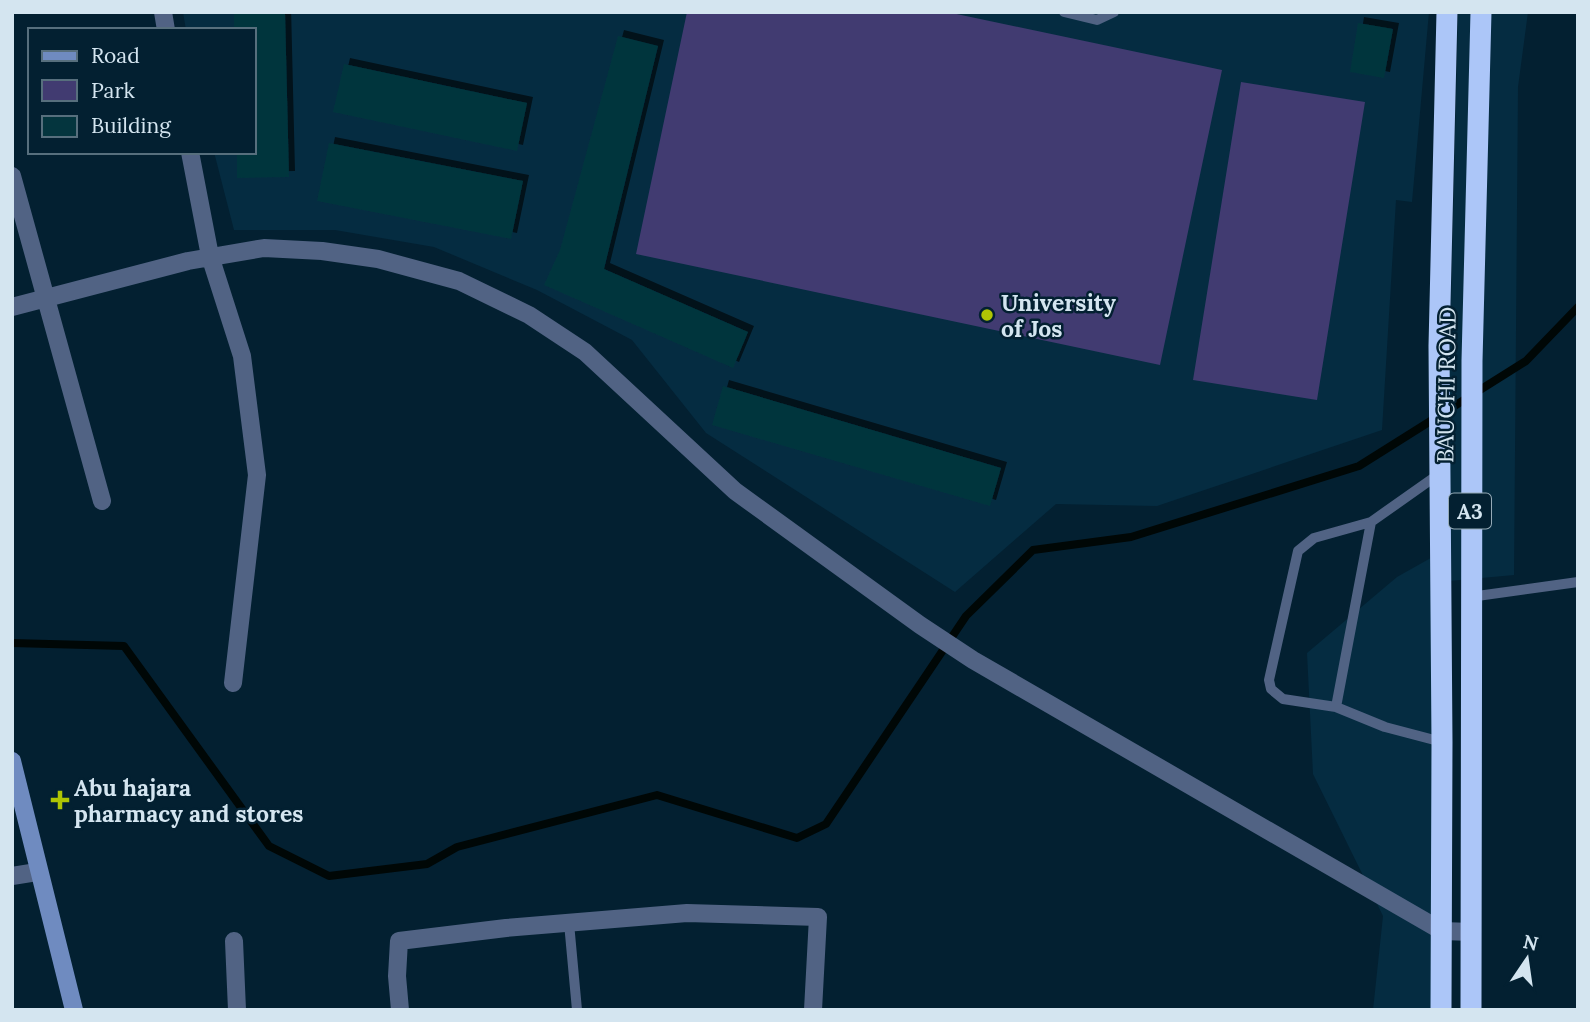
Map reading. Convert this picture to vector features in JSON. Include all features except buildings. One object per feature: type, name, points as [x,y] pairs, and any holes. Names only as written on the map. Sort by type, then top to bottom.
[{"type":"highway","name":"BAUCHI ROAD","points":[[1441,1010],[1439,346],[1447,12]]},
{"type":"highway","name":"BAUCHI ROAD","points":[[1471,1010],[1472,361],[1481,12]]},
{"type":"street","points":[[190,154],[210,256],[242,356],[257,475],[233,683]]},
{"type":"street","points":[[12,176],[102,501]]},
{"type":"street","points":[[12,307],[210,256],[264,248],[322,251],[378,259],[459,281],[529,315],[585,352],[735,491],[920,625],[973,660],[1442,931],[1472,932]]},
{"type":"street","points":[[12,761],[37,872],[74,1010]]},
{"type":"street","points":[[12,876],[37,872]]},
{"type":"street","points":[[400,1010],[397,976],[399,941],[687,913],[818,917],[813,1010]]},
{"type":"street","points":[[234,941],[237,1010]]},
{"type":"lane","points":[[1064,12],[1097,20],[1114,12]]},
{"type":"lane","points":[[1439,474],[1371,522],[1314,538],[1298,551],[1269,680],[1271,689],[1283,699],[1336,707],[1385,727],[1442,742]]},
{"type":"lane","points":[[1336,707],[1371,522]]},
{"type":"lane","points":[[1470,597],[1578,582]]},
{"type":"lane","points":[[569,923],[577,1010]]},
{"type":"shaded area","name":"University of Jos","points":[[183,12],[1429,12],[1412,202],[1396,200],[1382,430],[1157,506],[1056,504],[955,592],[706,433],[632,340],[537,290],[434,247],[335,230],[234,230],[215,154],[256,154],[256,28],[186,28]]},
{"type":"shaded area","points":[[1458,12],[1528,12],[1518,87],[1514,575],[1449,581],[1447,1010],[1373,1010],[1383,916],[1313,774],[1307,653],[1397,577],[1445,550]]},
{"type":"green space","points":[[687,12],[947,12],[1222,70],[1160,365],[636,254]]},
{"type":"green space","points":[[1241,82],[1365,102],[1317,400],[1193,380]]},
{"type":"waterway","points":[[12,643],[124,646],[269,846],[329,876],[427,864],[457,847],[657,795],[797,838],[826,824],[966,616],[1033,550],[1131,537],[1359,466],[1526,361],[1578,307]]},
{"type":"place","name":"University of Jos","points":[[987,315]]},
{"type":"place","name":"Abu hajara pharmacy and stores","points":[[60,800]]}]
